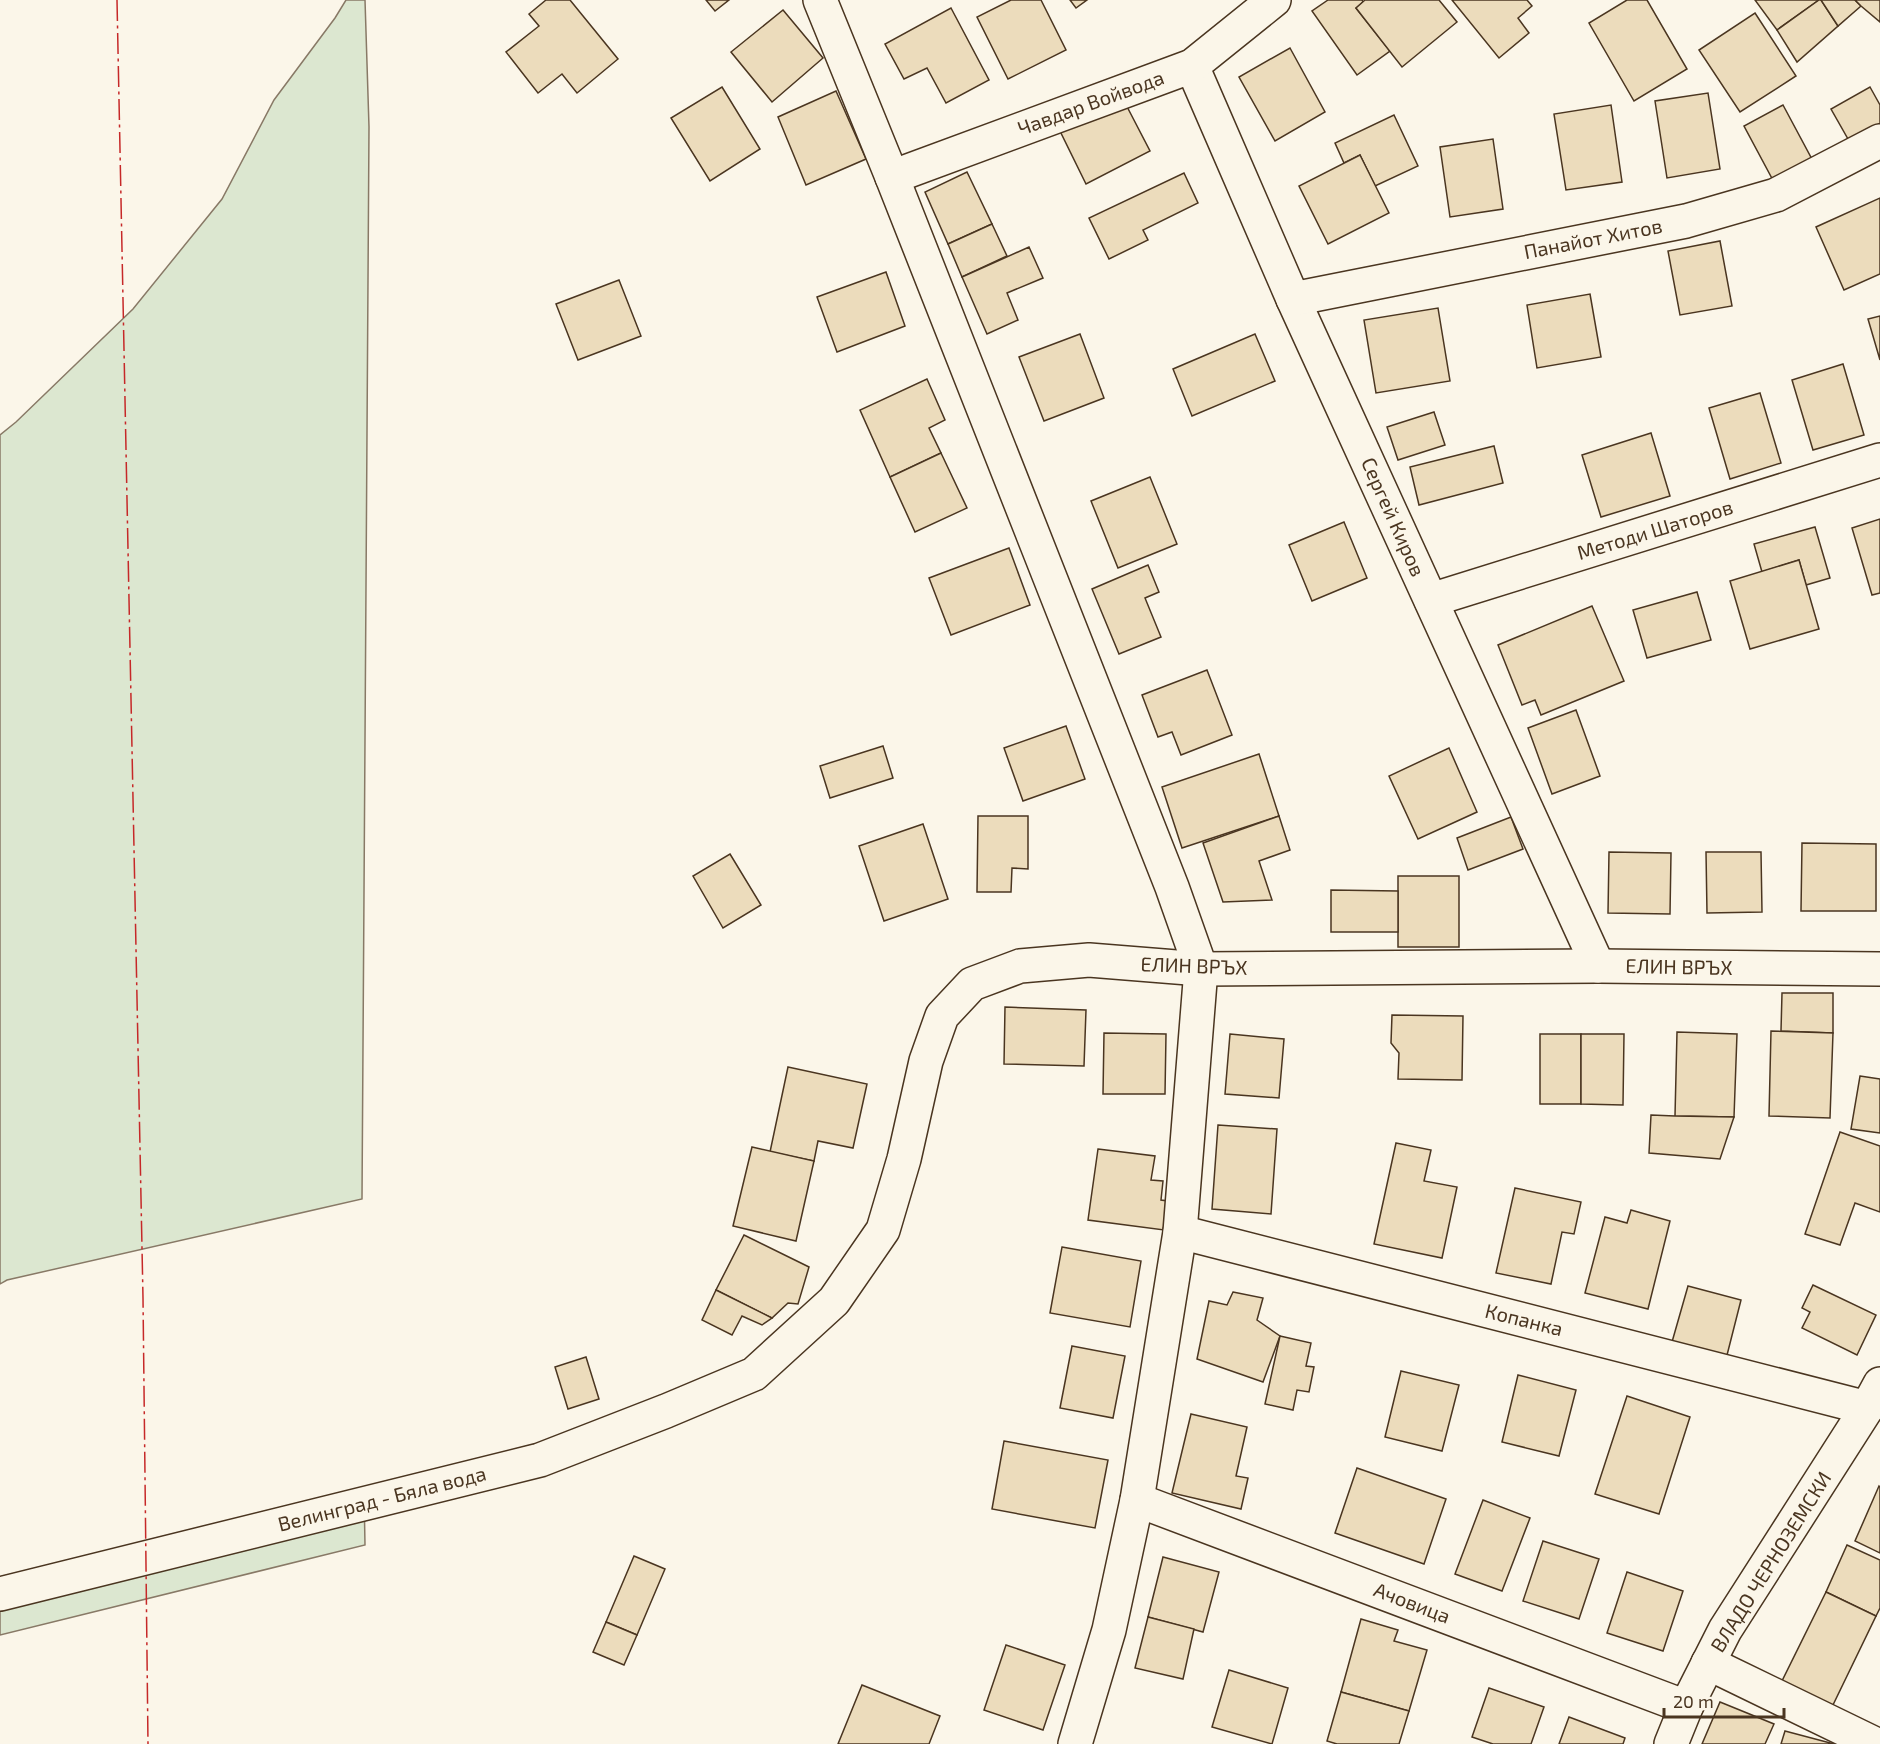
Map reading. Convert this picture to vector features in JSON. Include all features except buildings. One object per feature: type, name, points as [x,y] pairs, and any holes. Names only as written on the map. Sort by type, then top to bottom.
[{"type":"street","points":[[820,0],[1172,887],[1201,969],[1180,1232],[1137,1500],[1109,1630],[1075,1744]]},
{"type":"street","name":"Чавдар Войвода","points":[[892,177],[1192,66],[1274,0]]},
{"type":"street","name":"Сергей Киров","points":[[1192,66],[1293,298],[1598,966]]},
{"type":"street","name":"Панайот Хитов","points":[[1293,298],[1686,221],[1776,195],[1880,141]]},
{"type":"street","name":"Методи Шаторов","points":[[1431,600],[1880,460]]},
{"type":"street","name":"ЕЛИН ВРЪХ","points":[[753,1374],[834,1302],[883,1230],[904,1159],[926,1061],[942,1016],[972,984],[1020,966],[1089,960],[1201,969],[1598,966],[1880,969]]},
{"type":"street","name":"Копанка","points":[[1180,1232],[1874,1396]]},
{"type":"street","name":"Велинград - Бяла вода","points":[[0,1593],[540,1460],[753,1374]]},
{"type":"street","name":"ВЛАДО ЧЕРНОЗЕМСКИ","points":[[1671,1744],[1686,1707],[1725,1630],[1874,1396]]},
{"type":"street","name":"Ачовица","points":[[1137,1500],[1686,1707]]},
{"type":"street","points":[[1708,1663],[1875,1744]]},
{"type":"green space","points":[[346,0],[365,0],[369,127],[362,1199],[7,1280],[0,1284],[0,435],[133,309],[222,199],[274,100]]},
{"type":"green space","points":[[364,1491],[365,1545],[0,1635],[0,1583]]},
{"type":"power","points":[[117,0],[143,1298],[148,1744]]}]
